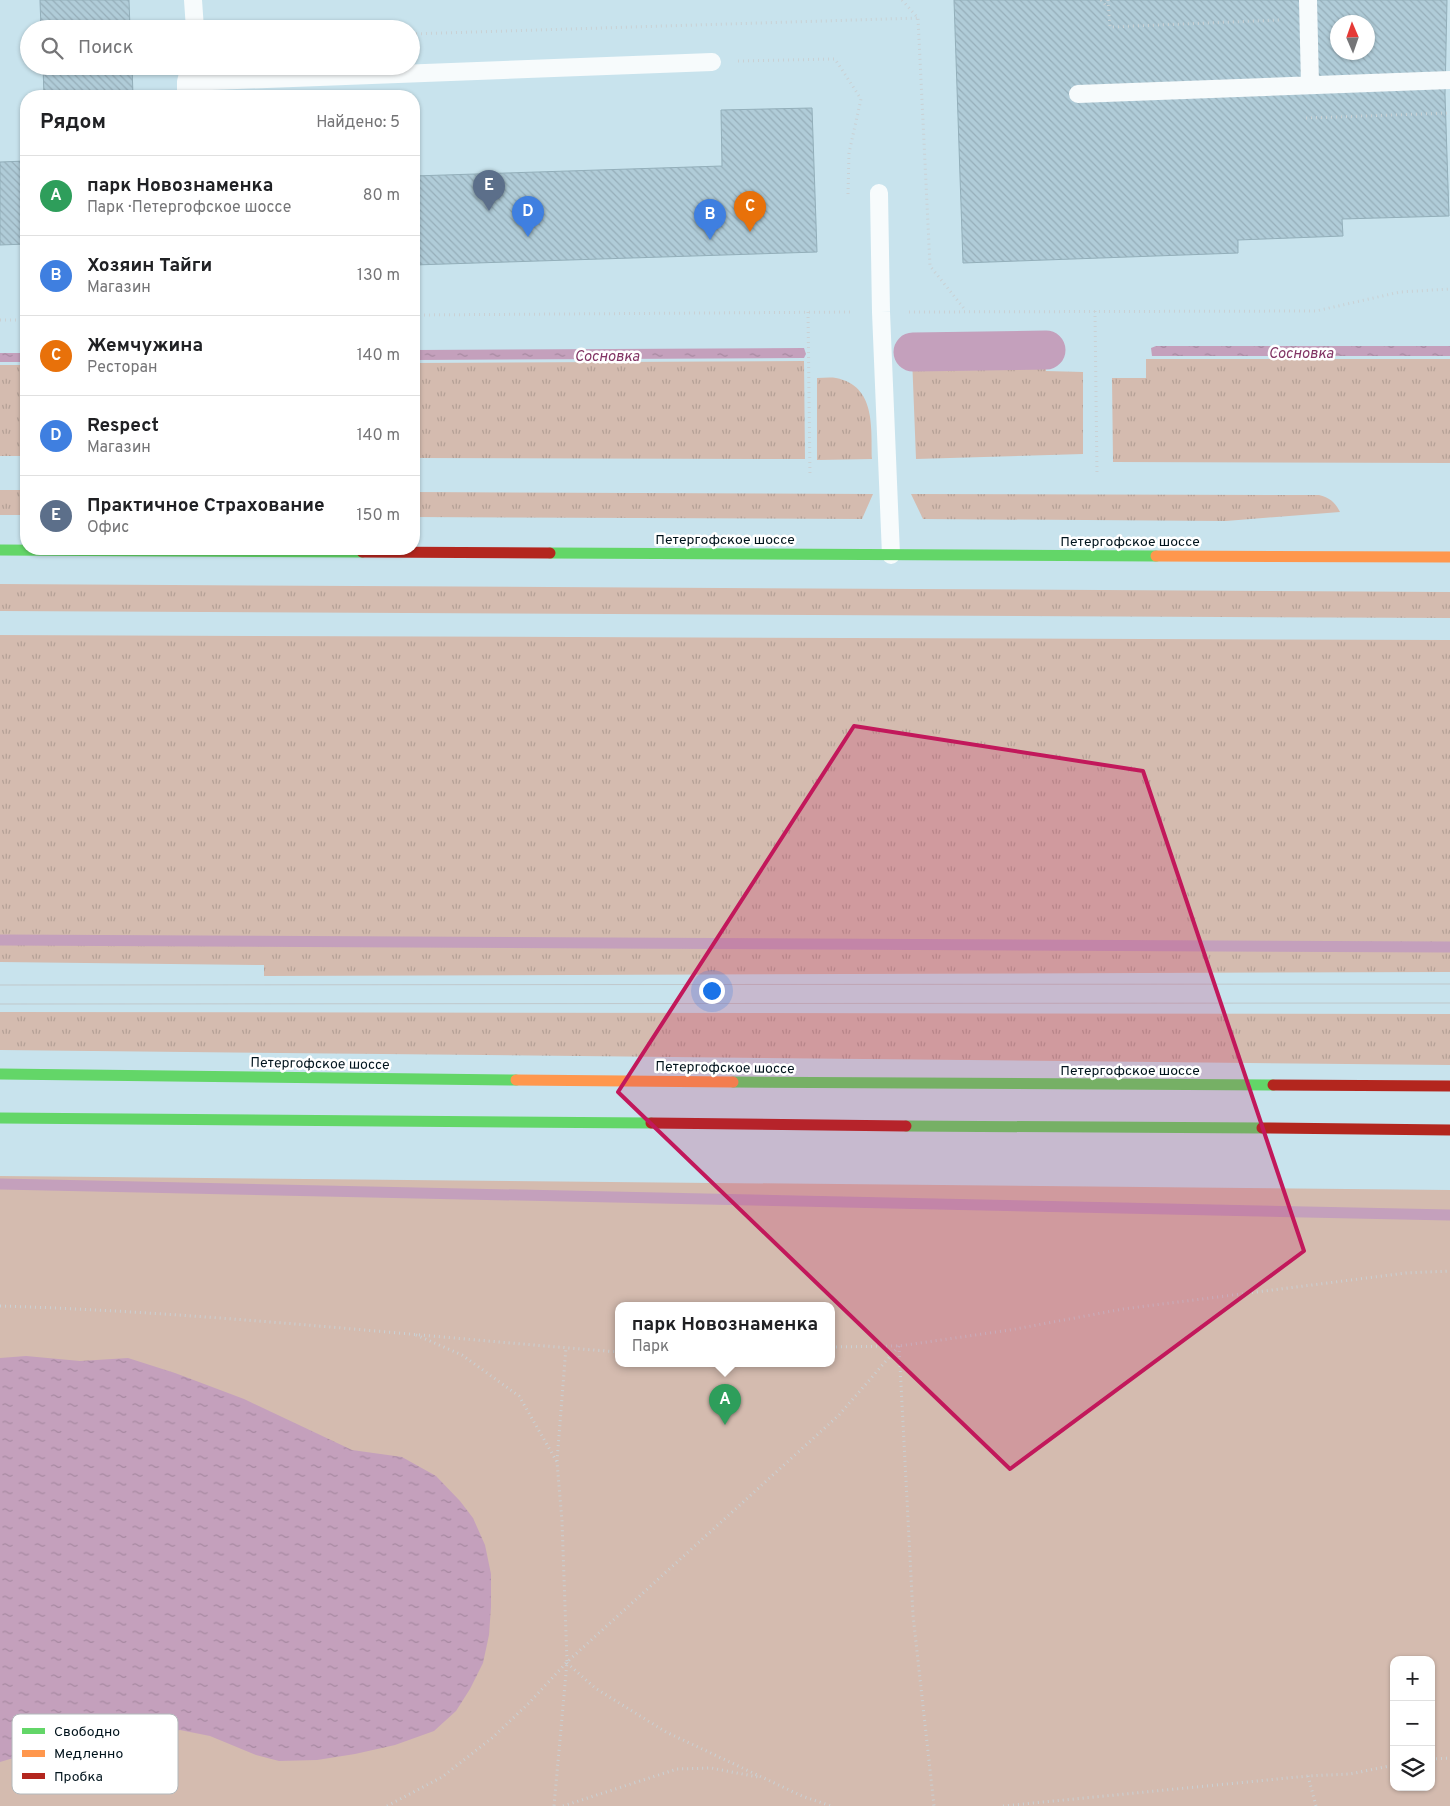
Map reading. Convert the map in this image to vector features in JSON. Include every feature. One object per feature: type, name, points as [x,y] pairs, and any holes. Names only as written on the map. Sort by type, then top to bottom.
[{"type":"main road","name":"Петергофское шоссе","points":[[0,550],[20,550]]},
{"type":"main road","name":"Петергофское шоссе","points":[[420,552],[1450,557]]},
{"type":"main road","name":"Петергофское шоссе","points":[[0,1074],[802,1083],[1450,1086]]},
{"type":"main road","points":[[0,1118],[1450,1130]]},
{"type":"lane","points":[[194,0],[194,20]]},
{"type":"lane","points":[[1308,0],[1310,84]]},
{"type":"lane","points":[[420,73],[712,62]]},
{"type":"lane","points":[[188,81],[353,75]]},
{"type":"lane","points":[[1078,94],[1450,80]]},
{"type":"lane","points":[[879,193],[881,312],[891,555]]},
{"type":"path","points":[[902,0],[918,18],[930,266],[967,312]]},
{"type":"path","points":[[1101,0],[1108,8]]},
{"type":"path","points":[[1108,0],[1110,27],[1308,18]]},
{"type":"path","points":[[420,34],[918,18]]},
{"type":"path","points":[[712,62],[835,58],[860,99],[849,153],[848,188]]},
{"type":"path","points":[[1306,118],[1450,113]]},
{"type":"path","points":[[908,312],[1316,311],[1400,292],[1450,289]]},
{"type":"path","points":[[1095,311],[1097,476]]},
{"type":"path","points":[[808,312],[810,478]]},
{"type":"path","points":[[420,316],[860,312]]},
{"type":"path","points":[[0,320],[20,320]]},
{"type":"path","points":[[835,1347],[899,1346],[1010,1330],[1123,1309],[1406,1273],[1450,1271]]},
{"type":"path","points":[[0,1306],[80,1308],[615,1352]]},
{"type":"path","points":[[412,1334],[462,1355],[519,1396],[557,1462]]},
{"type":"path","points":[[387,1806],[442,1777],[492,1738],[530,1703],[567,1662],[840,1415],[899,1346]]},
{"type":"path","points":[[899,1346],[914,1615],[934,1806]]},
{"type":"path","points":[[554,1806],[567,1662],[562,1521],[557,1462],[566,1347]]},
{"type":"path","points":[[567,1662],[595,1688],[666,1732],[802,1796],[831,1806]]},
{"type":"path","points":[[1435,1759],[1450,1758]]},
{"type":"path","points":[[1003,1806],[1308,1776],[1350,1774],[1390,1767]]},
{"type":"path","points":[[563,1806],[677,1768],[711,1768],[763,1778]]},
{"type":"path","points":[[1308,1776],[1316,1806]]},
{"type":"highlighted area","points":[[854,726],[1143,771],[1304,1251],[1010,1469],[618,1092]]},
{"type":"green space","points":[[1046,355],[1046,371],[1083,372],[1083,454],[916,459],[912,357]]},
{"type":"green space","points":[[1146,359],[1450,359],[1450,463],[1113,462],[1112,378],[1146,378]]},
{"type":"green space","points":[[804,361],[805,459],[420,458],[420,363]]},
{"type":"green space","points":[[0,365],[20,365],[20,456],[0,456]]},
{"type":"green space","points":[[817,378],[836,378],[849,382],[865,399],[871,421],[872,459],[817,460]]},
{"type":"green space","points":[[0,490],[20,490],[20,515],[0,515]]},
{"type":"green space","points":[[420,492],[873,494],[862,519],[420,517]]},
{"type":"green space","points":[[911,494],[1319,495],[1332,501],[1340,512],[1226,521],[923,519]]},
{"type":"green space","points":[[0,584],[1450,592],[1450,618],[0,611]]},
{"type":"green space","points":[[0,635],[1450,640],[1450,972],[264,976],[264,965],[0,962]]},
{"type":"green space","points":[[0,1012],[1450,1014],[1450,1065],[0,1050]]},
{"type":"green space","points":[[0,1176],[1450,1190],[1450,1806],[0,1806]]},
{"type":"water","points":[[1156,346],[1450,346],[1450,356],[1152,356],[1151,348]]},
{"type":"water","points":[[804,348],[806,354],[804,358],[420,360],[420,350]]},
{"type":"water","points":[[0,353],[20,353],[20,362],[0,362]]},
{"type":"water","points":[[26,1356],[80,1361],[128,1358],[175,1373],[244,1399],[352,1450],[402,1457],[436,1476],[473,1518],[485,1545],[491,1574],[489,1635],[483,1663],[456,1711],[434,1731],[395,1745],[317,1760],[279,1761],[256,1755],[210,1736],[178,1730],[178,1714],[12,1714],[12,1758],[0,1762],[0,1358]]},
{"type":"building","points":[[40,0],[129,0],[130,20],[41,20]]},
{"type":"building","points":[[954,0],[1447,0],[1445,95],[1449,216],[1342,219],[1343,236],[1238,240],[1238,253],[963,263]]},
{"type":"building","points":[[43,75],[132,75],[133,90],[44,90]]},
{"type":"building","points":[[812,108],[817,252],[420,265],[420,176],[722,166],[721,110]]},
{"type":"building","points":[[20,161],[20,244],[0,245],[0,162]]},
{"type":"waterway","name":"Сосновка","points":[[913,352],[1046,350]]},
{"type":"waterway","points":[[0,940],[1450,947]]},
{"type":"waterway","points":[[0,1184],[1450,1215]]},
{"type":"tram line","points":[[0,985],[1450,984]]},
{"type":"tram line","points":[[0,1004],[1450,1003]]},
{"type":"traffic: fast","points":[[0,550],[20,550]]},
{"type":"traffic: fast","points":[[550,553],[1156,556]]},
{"type":"traffic: fast","points":[[0,1074],[516,1080]]},
{"type":"traffic: fast","points":[[733,1082],[1273,1085]]},
{"type":"traffic: fast","points":[[0,1118],[651,1123]]},
{"type":"traffic: fast","points":[[906,1126],[1262,1128]]},
{"type":"traffic: slow","points":[[1156,556],[1450,557]]},
{"type":"traffic: slow","points":[[516,1080],[733,1082]]},
{"type":"traffic: jam","points":[[420,552],[550,553]]},
{"type":"traffic: jam","points":[[1273,1085],[1450,1086]]},
{"type":"traffic: jam","points":[[651,1123],[906,1126]]},
{"type":"traffic: jam","points":[[1262,1128],[1450,1130]]},
{"type":"place","name":"Практичное Страхование","points":[[489,211]]},
{"type":"place","name":"Жемчужина","points":[[750,232]]},
{"type":"place","name":"Respect","points":[[528,237]]},
{"type":"place","name":"Хозяин Тайги","points":[[710,240]]},
{"type":"place","name":"парк Новознаменка","points":[[725,1425]]}]
